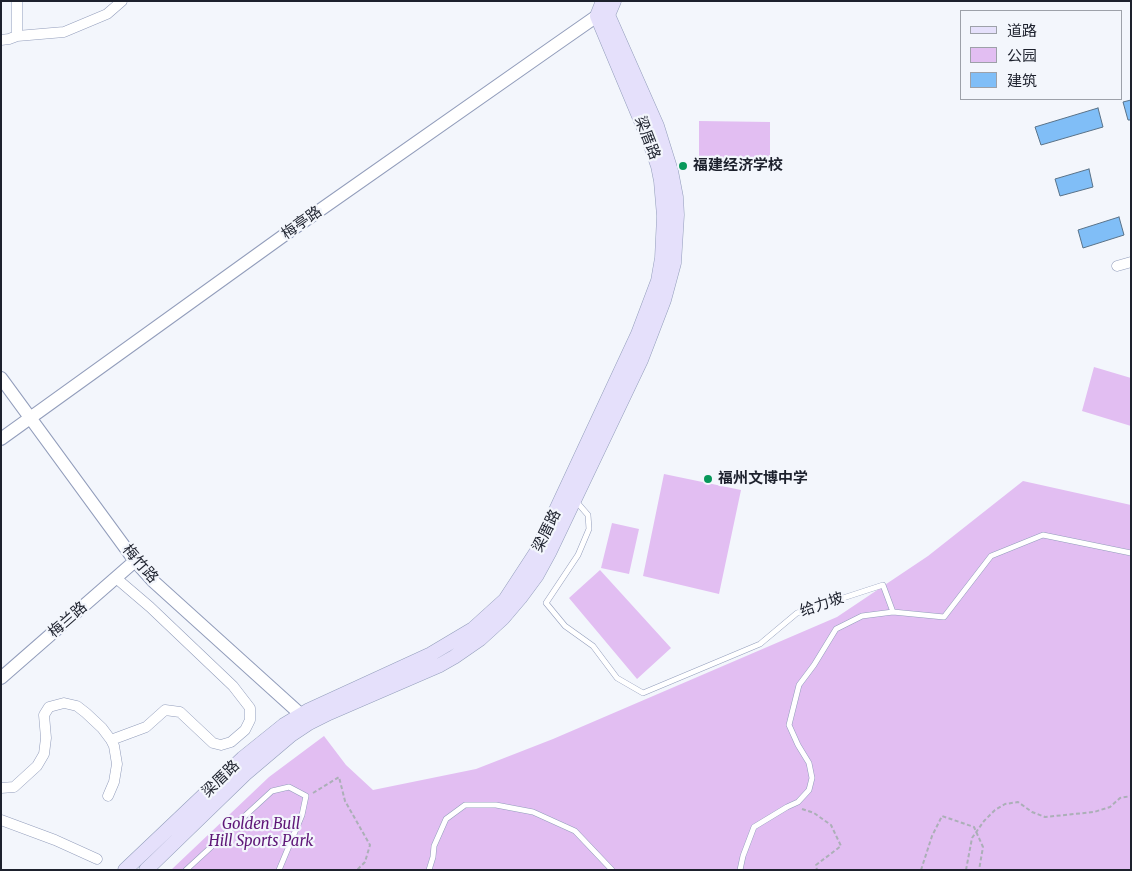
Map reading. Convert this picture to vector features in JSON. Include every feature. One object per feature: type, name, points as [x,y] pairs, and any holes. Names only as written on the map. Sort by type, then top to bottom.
[{"type":"main road","points":[[602,16],[603,1]]},
{"type":"main road","points":[[602,16],[614,1]]},
{"type":"main road","name":"梁厝路","points":[[125,870],[243,758],[284,724],[305,718],[440,665],[454,657],[480,639],[503,618],[537,575],[644,351],[672,274],[676,246],[676,197],[664,145],[657,126],[602,16]]},
{"type":"main road","name":"梁厝路","points":[[146,870],[254,766],[291,735],[305,718],[431,654],[472,629],[505,600],[538,550],[638,334],[658,281],[662,258],[664,216],[661,181],[649,140],[602,16]]},
{"type":"street","points":[[17,1],[17,36]]},
{"type":"street","points":[[1,40],[17,36],[64,32],[107,14],[122,1]]},
{"type":"street","name":"梅亭路","points":[[1,439],[31,420],[283,236],[602,16]]},
{"type":"street","points":[[1117,266],[1131,262]]},
{"type":"street","name":"梅竹路","points":[[1,378],[135,562],[153,581],[305,718]]},
{"type":"street","name":"梅兰路","points":[[1,678],[135,562]]},
{"type":"street","points":[[111,740],[146,727],[165,710],[180,712],[213,743],[221,745],[238,738],[250,720],[250,708],[233,686],[150,607],[116,578]]},
{"type":"street","points":[[1,788],[14,787],[37,766],[44,754],[46,738],[44,715],[49,708],[64,703],[77,706],[102,728],[111,740],[116,764],[114,782],[108,796]]},
{"type":"street","points":[[1,820],[55,840],[96,859]]},
{"type":"lane","name":"给力坡","points":[[574,500],[588,515],[589,529],[578,555],[546,603],[565,626],[592,646],[617,678],[643,694],[760,644],[797,613],[883,585],[893,612]]},
{"type":"lane","points":[[740,870],[754,827],[798,802],[809,790],[812,778],[809,763],[789,725],[799,685],[836,629],[862,616],[893,612],[944,617],[991,556],[1043,535],[1131,553]]},
{"type":"lane","points":[[186,870],[272,790],[289,787],[306,796],[302,815],[279,870]]},
{"type":"lane","points":[[429,870],[434,846],[446,818],[465,804],[496,805],[533,812],[574,831],[612,870]]},
{"type":"path","points":[[306,796],[339,777],[346,801],[370,845],[365,862],[357,870]]},
{"type":"path","points":[[966,870],[972,838],[984,821],[995,810],[1005,804],[1018,802],[1032,812],[1046,816],[1094,812],[1110,807],[1120,798],[1131,796]]},
{"type":"path","points":[[798,802],[798,808],[814,813],[831,825],[841,846],[816,866],[816,870]]},
{"type":"path","points":[[920,870],[932,836],[942,816],[974,827],[983,847],[979,870]]},
{"type":"green space","points":[[699,121],[770,122],[770,166],[699,165]]},
{"type":"green space","points":[[1094,367],[1131,378],[1131,426],[1082,411]]},
{"type":"green space","points":[[664,474],[741,490],[719,594],[643,576]]},
{"type":"green space","name":"Golden Bull Hill Sports Park","points":[[1023,481],[1131,505],[1131,870],[171,870],[269,777],[324,736],[346,765],[373,790],[476,769],[553,739],[837,617],[928,556]]},
{"type":"green space","points":[[612,523],[639,529],[629,574],[601,568]]},
{"type":"green space","points":[[600,570],[671,648],[637,679],[569,598]]},
{"type":"building","points":[[1131,100],[1131,120],[1128,120],[1123,102]]},
{"type":"building","points":[[1098,108],[1103,127],[1041,145],[1035,127]]},
{"type":"building","points":[[1089,169],[1093,187],[1060,196],[1055,179]]},
{"type":"building","points":[[1119,217],[1124,235],[1083,248],[1078,230]]},
{"type":"place","name":"福建经济学校","points":[[683,166]]},
{"type":"place","name":"福州文博中学","points":[[708,479]]}]
